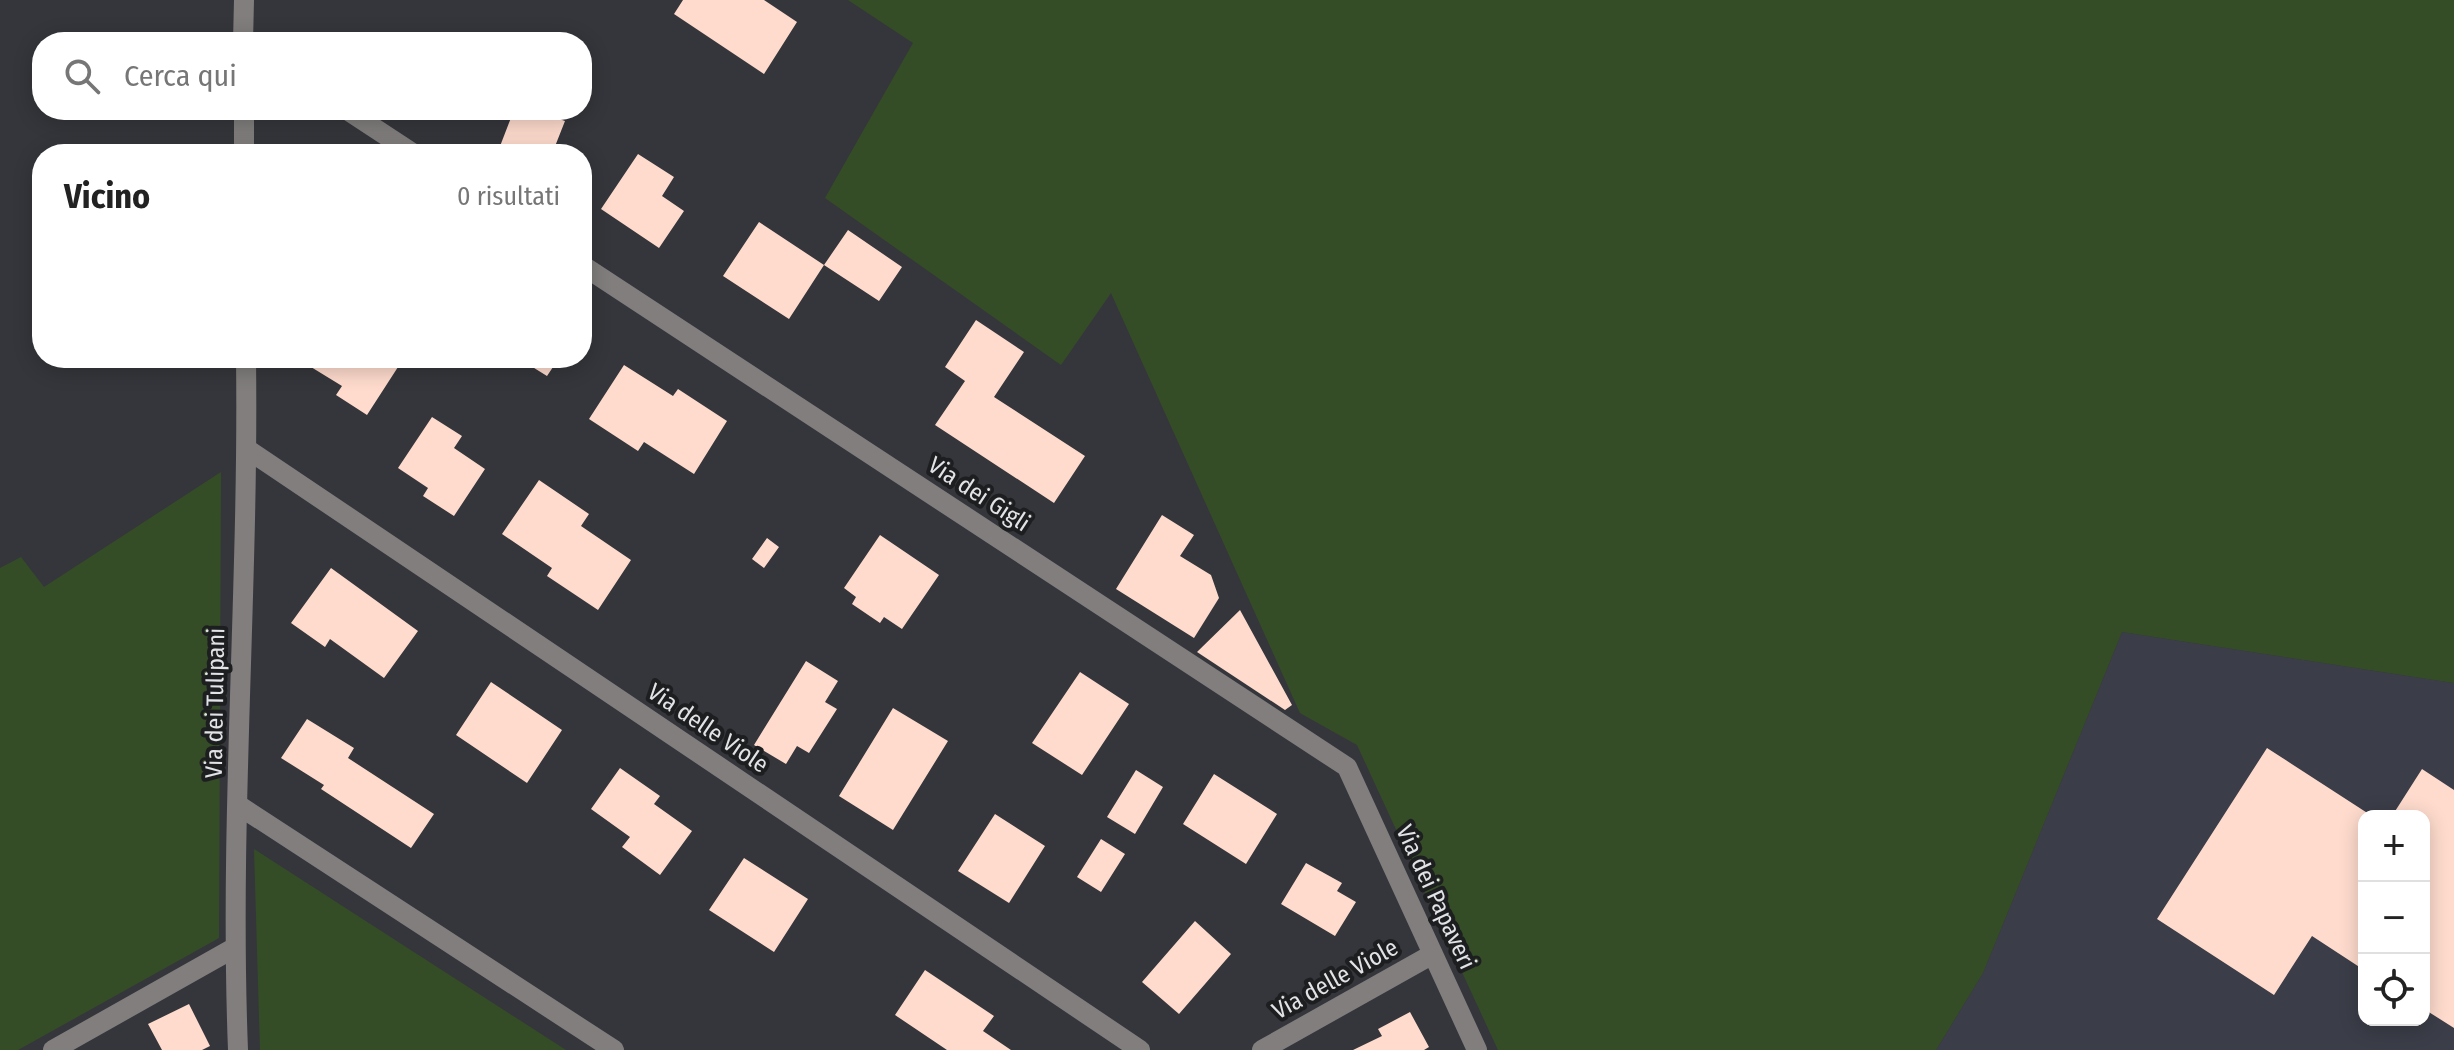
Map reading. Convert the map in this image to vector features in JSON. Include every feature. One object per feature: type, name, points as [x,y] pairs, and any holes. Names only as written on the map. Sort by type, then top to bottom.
[{"type":"street","points":[[243,32],[244,0]]},
{"type":"street","points":[[244,120],[244,144]]},
{"type":"street","points":[[362,120],[399,144]]},
{"type":"street","name":"Via dei Gigli","points":[[592,272],[1347,767]]},
{"type":"street","name":"Via dei Tulipani","points":[[238,1050],[234,948],[247,449],[246,368]]},
{"type":"street","name":"Via delle Viole","points":[[247,449],[1140,1050]]},
{"type":"street","name":"Via dei Papaveri","points":[[1347,767],[1477,1050]]},
{"type":"street","points":[[238,805],[614,1050]]},
{"type":"street","points":[[53,1050],[234,948]]},
{"type":"street","name":"Via delle Viole","points":[[1262,1050],[1433,954]]},
{"type":"shaded area","points":[[2122,632],[2454,683],[2454,1050],[1936,1050],[1983,973]]},
{"type":"green space","points":[[848,0],[2454,0],[2454,683],[2122,632],[1983,973],[1936,1050],[1498,1050],[1357,745],[1300,713],[1111,293],[1061,365],[825,198],[913,43]]},
{"type":"green space","points":[[221,472],[219,938],[18,1050],[0,1050],[0,568],[21,557],[44,587]]},
{"type":"green space","points":[[254,849],[566,1050],[260,1050]]},
{"type":"building","points":[[683,0],[764,0],[797,22],[764,74],[674,14]]},
{"type":"building","points":[[510,120],[565,121],[556,144],[501,144]]},
{"type":"building","points":[[638,154],[674,177],[662,196],[684,211],[659,248],[601,209]]},
{"type":"building","points":[[759,222],[824,265],[789,319],[723,276]]},
{"type":"building","points":[[848,230],[902,267],[879,301],[824,265]]},
{"type":"building","points":[[976,320],[1024,352],[994,397],[1085,456],[1054,503],[935,425],[965,381],[945,367]]},
{"type":"building","points":[[624,365],[673,396],[678,389],[727,421],[694,474],[644,442],[638,451],[589,419]]},
{"type":"building","points":[[313,368],[397,368],[367,415],[336,395],[342,386]]},
{"type":"building","points":[[534,368],[552,368],[547,376]]},
{"type":"building","points":[[432,417],[462,436],[454,448],[485,469],[454,516],[423,496],[428,488],[398,468]]},
{"type":"building","points":[[539,480],[589,514],[581,526],[631,560],[598,610],[547,576],[552,568],[502,534]]},
{"type":"building","points":[[1162,515],[1194,535],[1180,556],[1211,575],[1219,598],[1194,638],[1116,589]]},
{"type":"building","points":[[880,535],[939,575],[902,629],[884,617],[880,623],[852,604],[856,597],[844,588]]},
{"type":"building","points":[[767,538],[779,547],[764,568],[752,559]]},
{"type":"building","points":[[331,568],[418,631],[384,678],[330,639],[325,647],[291,623]]},
{"type":"building","points":[[1240,610],[1292,705],[1285,710],[1197,652]]},
{"type":"building","points":[[806,661],[838,681],[825,702],[837,709],[809,753],[797,746],[786,764],[754,745]]},
{"type":"building","points":[[1080,672],[1129,704],[1082,775],[1032,743]]},
{"type":"building","points":[[491,682],[562,730],[527,783],[456,735]]},
{"type":"building","points":[[893,708],[948,741],[893,830],[839,796]]},
{"type":"building","points":[[307,719],[354,748],[348,758],[434,814],[411,848],[321,789],[324,785],[281,758]]},
{"type":"building","points":[[2267,748],[2363,810],[2358,810],[2358,966],[2312,936],[2274,995],[2157,919]]},
{"type":"building","points":[[620,768],[660,796],[654,804],[692,831],[660,875],[622,847],[630,837],[591,809]]},
{"type":"building","points":[[2422,769],[2454,790],[2454,1028],[2430,1013],[2430,810],[2396,810]]},
{"type":"building","points":[[1136,770],[1163,787],[1135,834],[1107,817]]},
{"type":"building","points":[[1214,774],[1277,814],[1246,864],[1183,824]]},
{"type":"building","points":[[995,814],[1045,846],[1009,903],[958,871]]},
{"type":"building","points":[[1101,839],[1125,854],[1101,892],[1077,877]]},
{"type":"building","points":[[744,858],[808,899],[774,952],[709,910]]},
{"type":"building","points":[[1306,863],[1342,883],[1337,891],[1356,902],[1335,936],[1281,904]]},
{"type":"building","points":[[1195,921],[1231,954],[1179,1014],[1142,982]]},
{"type":"building","points":[[925,970],[994,1016],[983,1031],[1011,1050],[947,1050],[895,1015]]},
{"type":"building","points":[[189,1004],[210,1046],[202,1050],[162,1050],[148,1024]]},
{"type":"building","points":[[1410,1012],[1429,1047],[1424,1050],[1353,1050],[1382,1036],[1378,1029]]}]
